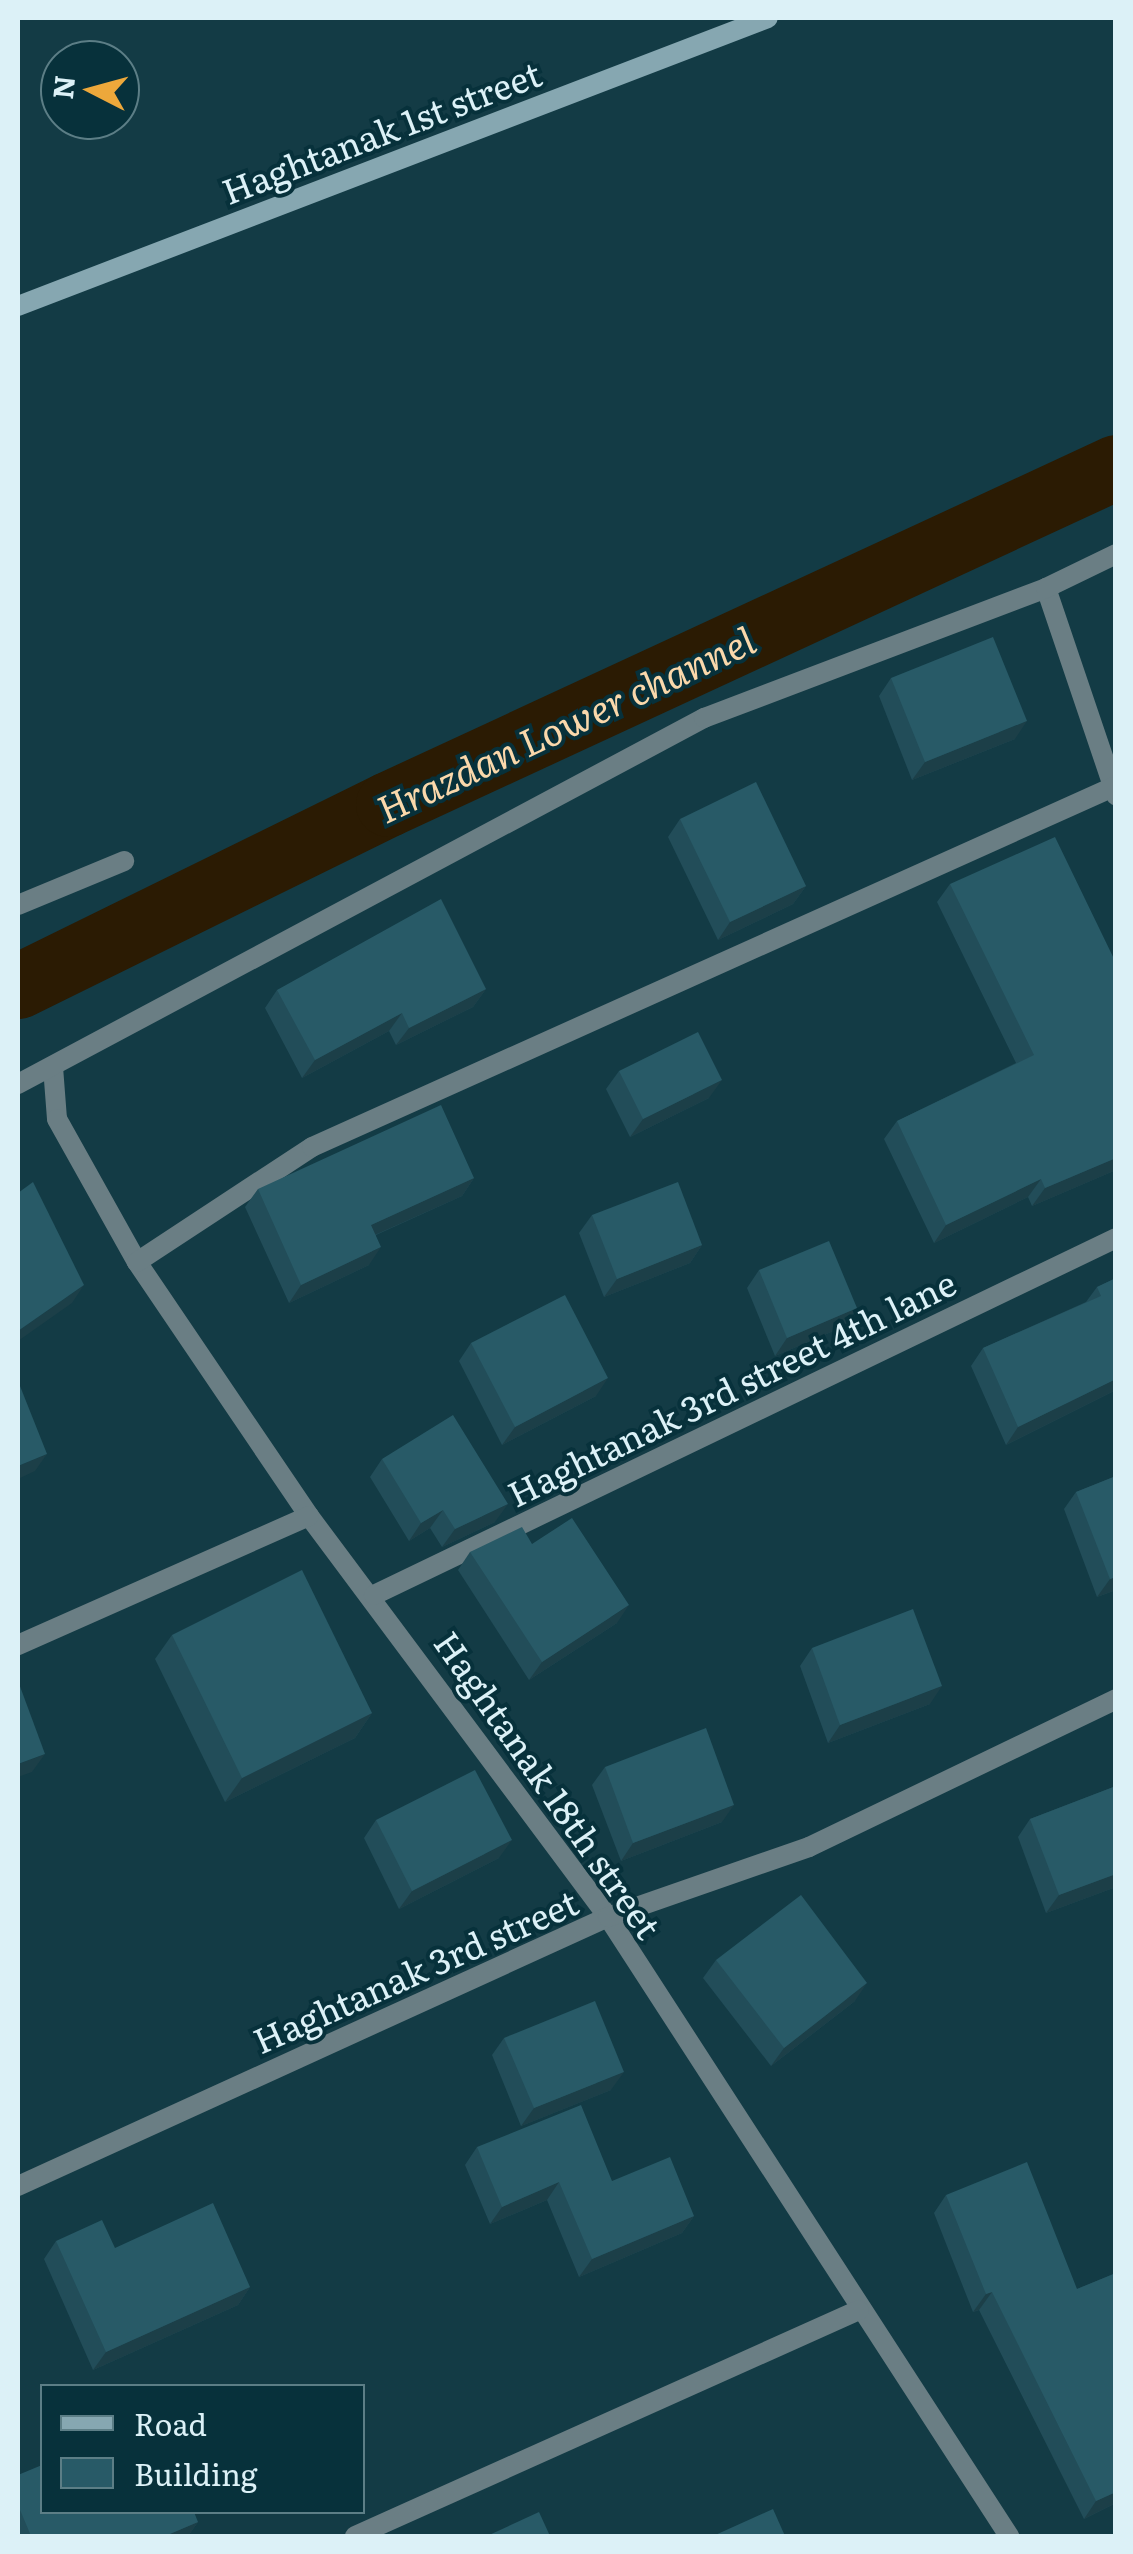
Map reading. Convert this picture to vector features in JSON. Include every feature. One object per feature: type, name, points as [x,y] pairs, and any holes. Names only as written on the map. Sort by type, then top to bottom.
[{"type":"main road","name":"Haghtanak 1st street","points":[[18,306],[768,18]]},
{"type":"street","points":[[18,1084],[704,718],[1046,588],[1116,554]]},
{"type":"street","points":[[137,1262],[312,1147],[1114,791],[1046,588]]},
{"type":"street","points":[[18,905],[124,861]]},
{"type":"street","name":"Haghtanak 18th street","points":[[53,1067],[57,1119],[137,1262],[309,1516],[374,1595],[608,1918],[1009,2536]]},
{"type":"street","name":"Haghtanak 3rd street 4th lane","points":[[374,1595],[1116,1238]]},
{"type":"street","points":[[18,1645],[309,1516]]},
{"type":"street","name":"Haghtanak 3rd street","points":[[18,2186],[608,1918],[809,1847],[1114,1703]]},
{"type":"street","points":[[356,2536],[859,2310]]},
{"type":"building","points":[[993,637],[1027,721],[925,762],[891,678]]},
{"type":"building","points":[[756,782],[806,886],[730,922],[680,819]]},
{"type":"building","points":[[1055,837],[1116,963],[1116,1158],[1045,1188],[1041,1179],[946,1225],[897,1121],[1034,1055],[950,884]]},
{"type":"building","points":[[441,899],[486,989],[409,1028],[402,1013],[315,1060],[277,990]]},
{"type":"building","points":[[698,1032],[722,1080],[643,1119],[619,1071]]},
{"type":"building","points":[[441,1105],[474,1178],[371,1225],[381,1247],[301,1285],[258,1189]]},
{"type":"building","points":[[33,1182],[84,1285],[18,1331],[18,1193]]},
{"type":"building","points":[[678,1182],[702,1245],[617,1279],[592,1215]]},
{"type":"building","points":[[829,1241],[857,1308],[787,1338],[759,1270]]},
{"type":"building","points":[[1116,1278],[1116,1379],[1018,1427],[983,1348],[1101,1296],[1097,1287]]},
{"type":"building","points":[[565,1295],[608,1378],[515,1427],[471,1343]]},
{"type":"building","points":[[18,1381],[47,1454],[18,1466]]},
{"type":"building","points":[[453,1415],[508,1504],[455,1529],[443,1510],[421,1523],[382,1459]]},
{"type":"building","points":[[1116,1476],[1116,1577],[1110,1579],[1076,1492]]},
{"type":"building","points":[[572,1518],[629,1605],[542,1662],[470,1552],[522,1527],[532,1544]]},
{"type":"building","points":[[302,1570],[372,1713],[242,1778],[172,1635]]},
{"type":"building","points":[[913,1609],[942,1686],[840,1725],[812,1648]]},
{"type":"building","points":[[18,1681],[45,1754],[18,1764]]},
{"type":"building","points":[[706,1728],[734,1805],[633,1843],[605,1767]]},
{"type":"building","points":[[475,1770],[512,1840],[412,1891],[376,1820]]},
{"type":"building","points":[[1116,1786],[1116,1874],[1059,1895],[1030,1819]]},
{"type":"building","points":[[801,1895],[867,1983],[784,2048],[716,1960]]},
{"type":"building","points":[[595,2001],[624,2072],[534,2108],[504,2038]]},
{"type":"building","points":[[581,2105],[612,2181],[670,2157],[694,2216],[592,2259],[559,2182],[502,2207],[477,2147]]},
{"type":"building","points":[[1027,2162],[1077,2289],[1116,2273],[1116,2492],[1096,2501],[992,2292],[986,2294],[946,2195]]},
{"type":"building","points":[[213,2203],[250,2287],[106,2352],[56,2241],[102,2220],[115,2248]]},
{"type":"building","points":[[40,2466],[40,2514],[195,2514],[198,2522],[165,2536],[31,2536],[18,2505],[18,2475]]},
{"type":"building","points":[[773,2509],[785,2536],[713,2536]]},
{"type":"building","points":[[539,2512],[550,2536],[487,2536]]},
{"type":"waterway","name":"Hrazdan Lower channel","points":[[18,986],[388,804],[1116,467]]}]
